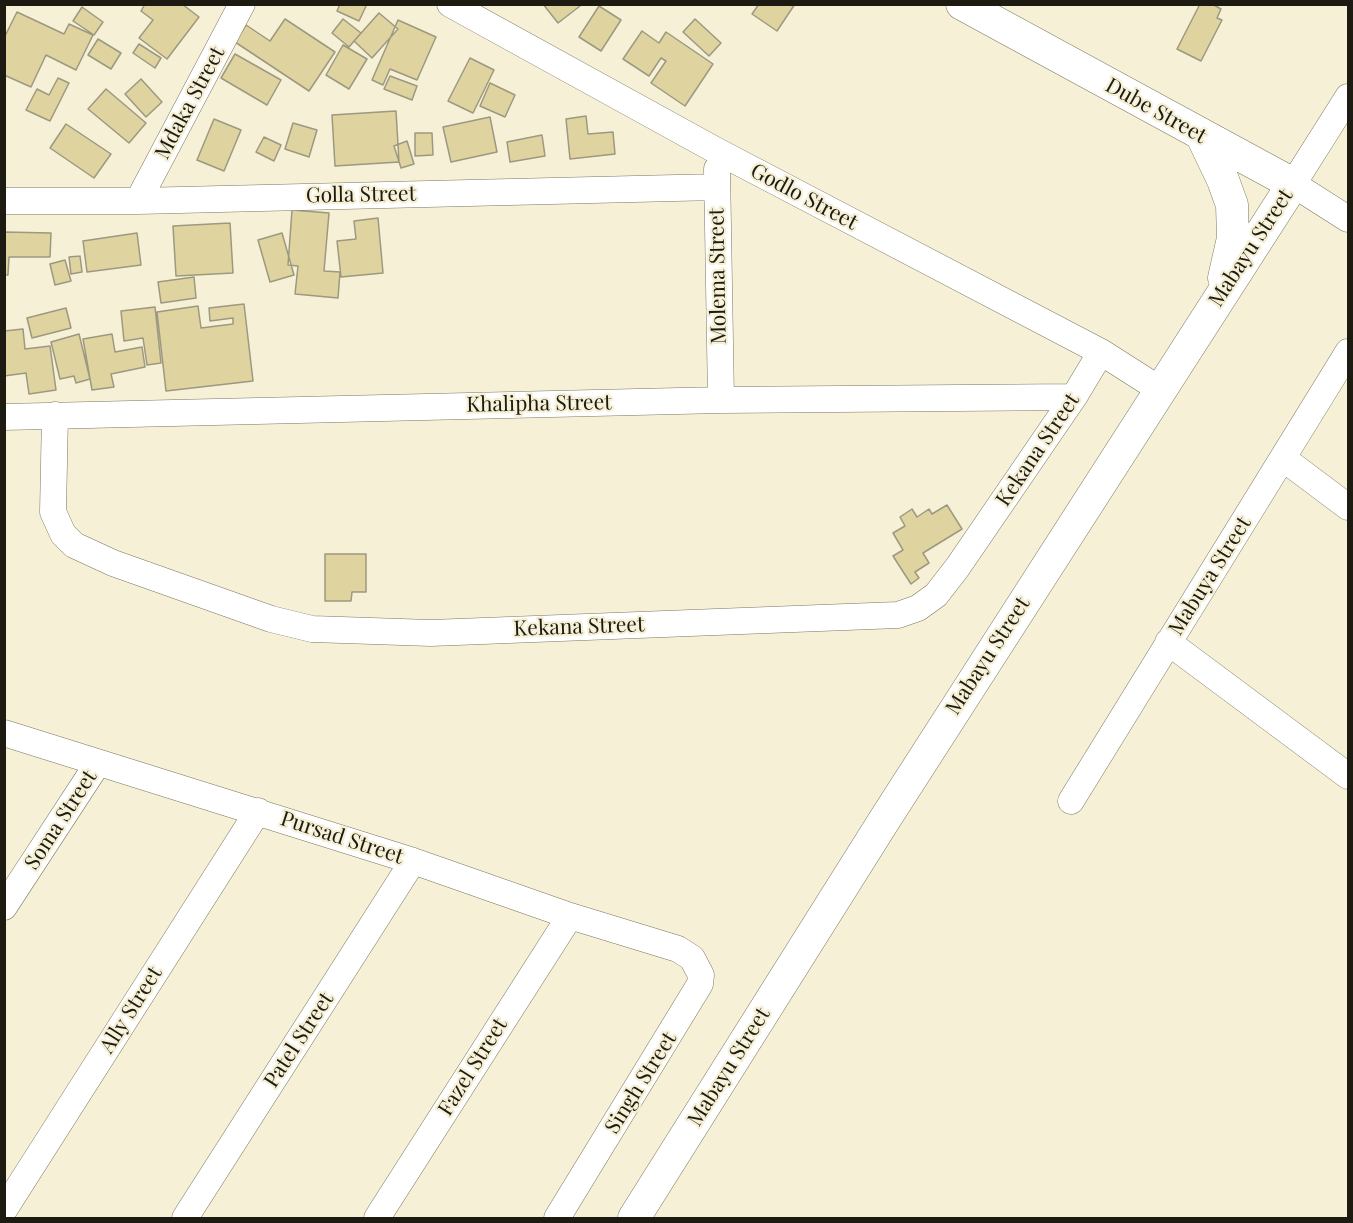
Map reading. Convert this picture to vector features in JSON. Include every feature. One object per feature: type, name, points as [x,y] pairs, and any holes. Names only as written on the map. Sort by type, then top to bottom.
[{"type":"street","name":"Mdaka Street","points":[[138,201],[242,4]]},
{"type":"street","name":"Godlo Street","points":[[450,4],[717,151],[1101,352],[1159,389]]},
{"type":"street","name":"Dube Street","points":[[962,4],[1293,184],[1348,219]]},
{"type":"street","name":"Mabayu Street","points":[[634,1218],[1159,389],[1348,98]]},
{"type":"street","points":[[1202,136],[1223,180],[1232,206],[1233,238],[1221,293]]},
{"type":"street","name":"Molema Street","points":[[717,151],[720,400]]},
{"type":"street","name":"Golla Street","points":[[4,201],[138,201],[717,187]]},
{"type":"street","name":"Kekana Street","points":[[55,415],[52,512],[63,534],[74,545],[113,563],[271,619],[312,629],[431,633],[898,615],[918,608],[936,595],[957,568],[1074,397],[1101,352]]},
{"type":"street","name":"Mabuya Street","points":[[1071,801],[1348,352]]},
{"type":"street","name":"Khalipha Street","points":[[4,417],[720,400],[1074,397]]},
{"type":"street","points":[[1284,459],[1348,507]]},
{"type":"street","points":[[1168,642],[1348,776]]},
{"type":"street","name":"Pursad Street","points":[[4,733],[258,811],[413,861],[570,916],[678,949]]},
{"type":"street","name":"Soma Street","points":[[4,907],[98,763]]},
{"type":"street","name":"Ally Street","points":[[4,1210],[258,811]]},
{"type":"street","name":"Patel Street","points":[[185,1218],[413,861]]},
{"type":"street","name":"Fazel Street","points":[[377,1218],[570,916]]},
{"type":"street","name":"Singh Street","points":[[557,1218],[700,984],[701,975],[697,965],[692,958],[678,949]]},
{"type":"building","points":[[145,4],[182,4],[199,17],[167,59],[139,38],[153,20],[141,11]]},
{"type":"building","points":[[340,4],[367,4],[359,21],[337,11]]},
{"type":"building","points":[[543,4],[578,4],[580,6],[558,23]]},
{"type":"building","points":[[759,4],[795,4],[777,31],[752,14]]},
{"type":"building","points":[[1200,4],[1212,4],[1221,9],[1217,18],[1222,20],[1201,61],[1177,49]]},
{"type":"building","points":[[599,6],[621,20],[601,51],[579,37]]},
{"type":"building","points":[[82,7],[103,22],[94,35],[73,21]]},
{"type":"building","points":[[17,12],[64,34],[69,24],[93,35],[76,70],[46,55],[31,87],[4,75],[4,38]]},
{"type":"building","points":[[379,13],[398,29],[372,58],[354,41]]},
{"type":"building","points":[[285,19],[335,52],[309,91],[235,42],[246,25],[270,41]]},
{"type":"building","points":[[343,19],[361,33],[349,47],[332,33]]},
{"type":"building","points":[[695,19],[721,43],[709,56],[683,32]]},
{"type":"building","points":[[398,20],[436,37],[417,80],[390,69],[383,85],[372,80]]},
{"type":"building","points":[[642,31],[659,43],[666,32],[713,64],[685,106],[651,83],[666,61],[661,58],[649,76],[623,59]]},
{"type":"building","points":[[98,39],[121,53],[111,69],[88,55]]},
{"type":"building","points":[[139,44],[161,58],[155,68],[133,53]]},
{"type":"building","points":[[343,45],[367,59],[349,89],[326,75]]},
{"type":"building","points":[[235,54],[281,80],[267,105],[221,78]]},
{"type":"building","points":[[470,58],[494,70],[473,113],[448,101]]},
{"type":"building","points":[[390,76],[417,86],[412,100],[384,89]]},
{"type":"building","points":[[58,78],[69,83],[50,121],[26,110],[37,89],[49,95]]},
{"type":"building","points":[[141,79],[162,102],[146,117],[125,94]]},
{"type":"building","points":[[490,83],[515,95],[505,117],[480,106]]},
{"type":"building","points":[[106,89],[146,123],[129,143],[88,109]]},
{"type":"building","points":[[396,111],[399,162],[335,166],[332,115]]},
{"type":"building","points":[[586,116],[588,134],[613,132],[615,154],[570,159],[566,119]]},
{"type":"building","points":[[490,117],[497,152],[451,162],[443,127]]},
{"type":"building","points":[[214,119],[241,130],[224,171],[197,160]]},
{"type":"building","points":[[293,123],[317,130],[309,157],[285,149]]},
{"type":"building","points":[[66,124],[111,154],[94,178],[50,148]]},
{"type":"building","points":[[415,133],[432,133],[433,155],[415,156]]},
{"type":"building","points":[[542,135],[545,156],[510,162],[507,142]]},
{"type":"building","points":[[264,137],[281,145],[274,161],[256,152]]},
{"type":"building","points":[[407,141],[414,164],[401,168],[394,146]]},
{"type":"building","points":[[292,210],[329,213],[324,271],[340,272],[338,298],[295,294],[298,266],[288,265]]},
{"type":"building","points":[[378,218],[383,273],[341,277],[337,241],[356,239],[354,221]]},
{"type":"building","points":[[230,223],[233,273],[176,276],[173,226]]},
{"type":"building","points":[[4,232],[51,233],[50,257],[9,257],[8,275],[4,275]]},
{"type":"building","points":[[137,233],[141,265],[87,272],[83,241]]},
{"type":"building","points":[[282,233],[294,275],[270,282],[258,240]]},
{"type":"building","points":[[80,256],[82,272],[71,274],[69,257]]},
{"type":"building","points":[[65,260],[71,281],[55,285],[50,264]]},
{"type":"building","points":[[194,277],[196,298],[161,303],[158,282]]},
{"type":"building","points":[[244,304],[253,381],[166,391],[157,312],[198,306],[201,328],[233,324],[233,318],[210,321],[209,308]]},
{"type":"building","points":[[155,307],[161,363],[147,365],[143,338],[124,341],[121,311]]},
{"type":"building","points":[[66,308],[71,328],[32,338],[27,318]]},
{"type":"building","points":[[23,329],[25,349],[50,346],[56,390],[29,394],[26,373],[4,376],[4,331]]},
{"type":"building","points":[[79,334],[90,379],[76,383],[74,376],[60,379],[51,342]]},
{"type":"building","points":[[112,334],[115,352],[142,347],[145,367],[111,374],[114,387],[92,390],[83,339]]},
{"type":"building","points":[[947,505],[962,529],[923,553],[929,563],[915,572],[919,578],[911,584],[893,556],[903,550],[893,533],[905,526],[900,517],[912,509],[917,517],[929,509],[932,514]]},
{"type":"building","points":[[325,554],[366,554],[366,592],[352,592],[351,601],[325,601]]}]
